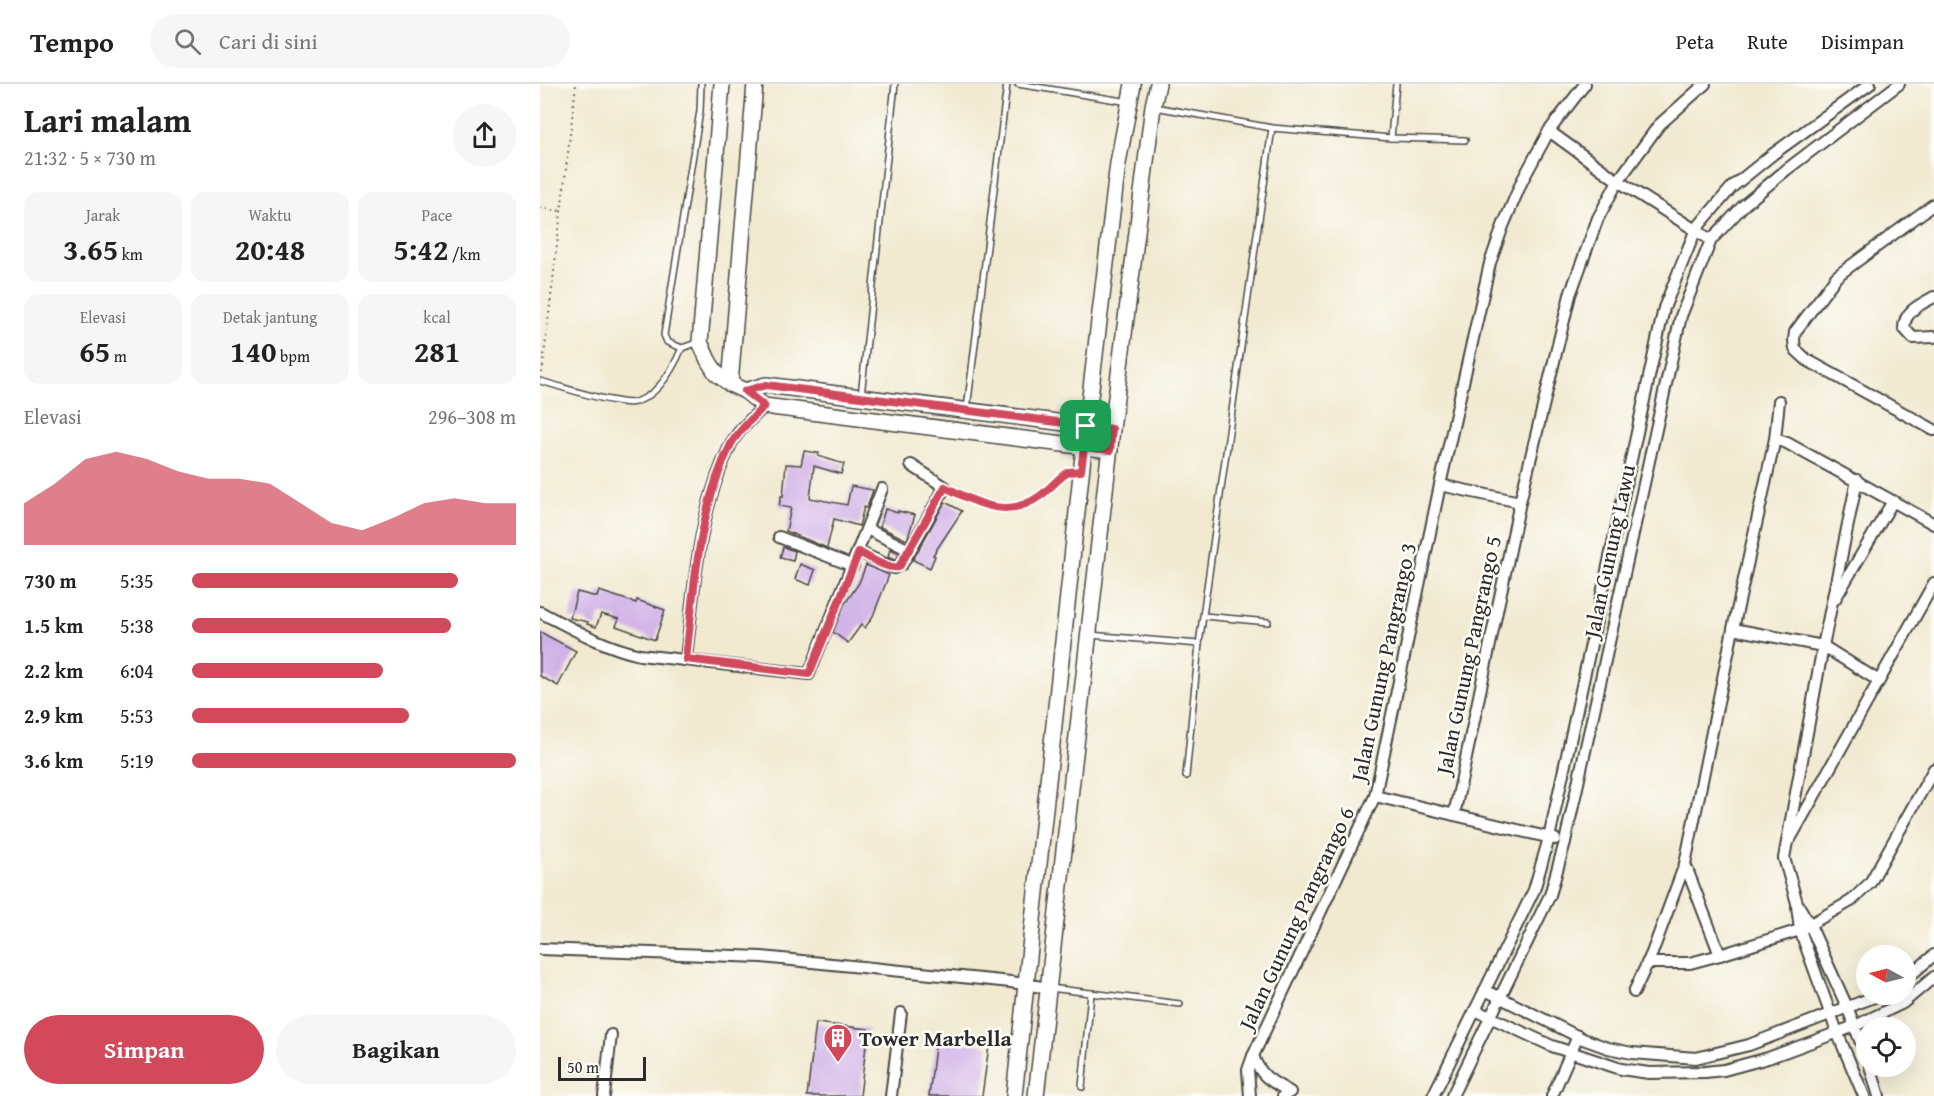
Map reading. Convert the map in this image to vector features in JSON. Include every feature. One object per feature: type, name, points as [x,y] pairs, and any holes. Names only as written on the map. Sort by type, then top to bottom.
[{"type":"street","points":[[722,84],[700,342],[716,373],[764,406],[1110,450]]},
{"type":"street","points":[[730,384],[755,84]]},
{"type":"street","points":[[1036,1096],[1112,429],[1153,106],[1158,84]]},
{"type":"street","name":"Jalan Gunung Pangrango 3","points":[[1565,842],[1375,796],[1440,485],[1490,263],[1522,181],[1549,131],[1585,84]]},
{"type":"street","name":"Jalan Gunung Pangrango 5","points":[[1454,815],[1520,502],[1570,295],[1598,218],[1618,181],[1659,125],[1705,84]]},
{"type":"street","name":"Jalan Gunung Lawu","points":[[1433,1096],[1534,890],[1549,838],[1664,308],[1696,230],[1732,187],[1773,154],[1870,84]]},
{"type":"street","name":"Jalan Gunung Lawu","points":[[1452,1096],[1550,895],[1565,842],[1681,316],[1711,240],[1744,205],[1786,170],[1899,84]]},
{"type":"street","points":[[1014,1096],[1086,426],[1118,163],[1131,89]]},
{"type":"street","points":[[1549,131],[1618,181],[1711,240]]},
{"type":"street","points":[[1934,204],[1837,276],[1799,325],[1794,340],[1795,349],[1807,360],[1934,430]]},
{"type":"street","points":[[1934,297],[1907,315],[1904,328],[1913,338],[1934,337]]},
{"type":"street","points":[[745,391],[766,385],[1112,429]]},
{"type":"street","points":[[1634,992],[1685,864],[1733,629],[1775,440],[1779,401]]},
{"type":"street","points":[[686,659],[699,551],[710,498],[732,442],[764,406]]},
{"type":"street","points":[[1775,440],[1782,440],[1933,521]]},
{"type":"street","points":[[859,552],[894,568],[902,564],[945,487],[911,465]]},
{"type":"street","points":[[1857,480],[1822,646],[1785,848],[1785,867],[1837,1032],[1864,1096]]},
{"type":"street","points":[[1440,485],[1520,502]]},
{"type":"street","points":[[540,612],[598,642],[621,651],[809,674],[882,489]]},
{"type":"street","points":[[1831,606],[1893,501]]},
{"type":"street","points":[[867,529],[909,550]]},
{"type":"street","points":[[779,537],[853,566]]},
{"type":"street","points":[[1785,848],[1934,583]]},
{"type":"street","points":[[1733,629],[1822,646],[1879,681]]},
{"type":"street","points":[[1647,963],[1690,963],[1719,955],[1805,927],[1851,901],[1869,884],[1934,769]]},
{"type":"street","name":"Jalan Gunung Pangrango 6","points":[[1250,1096],[1248,1070],[1253,1056],[1375,796]]},
{"type":"street","points":[[1685,864],[1719,955]]},
{"type":"street","points":[[1805,927],[1855,1026]]},
{"type":"street","points":[[540,949],[762,957],[1048,988]]},
{"type":"street","points":[[1916,970],[1934,954]]},
{"type":"street","points":[[1475,1010],[1572,1053],[1621,1069],[1649,1073],[1724,1070],[1768,1058],[1855,1026],[1903,1003],[1934,977]]},
{"type":"street","points":[[1485,990],[1578,1036],[1624,1052],[1696,1058],[1749,1045],[1857,1005]]},
{"type":"street","points":[[891,1096],[901,1013]]},
{"type":"street","points":[[604,1096],[611,1035]]},
{"type":"street","points":[[1552,1096],[1578,1036]]},
{"type":"street","points":[[1253,1056],[1265,1077],[1290,1095]]},
{"type":"street","points":[[1667,1073],[1668,1056]]},
{"type":"street","points":[[1874,1077],[1880,1096]]},
{"type":"lane","points":[[700,84],[698,122],[664,335],[667,342],[682,348],[700,342]]},
{"type":"lane","points":[[861,398],[895,84]]},
{"type":"lane","points":[[967,411],[1007,84]]},
{"type":"lane","points":[[1018,84],[1131,89]]},
{"type":"lane","points":[[1391,138],[1396,84]]},
{"type":"lane","points":[[1153,106],[1272,128],[1391,138],[1466,140]]},
{"type":"lane","points":[[1186,776],[1200,644],[1272,128]]},
{"type":"lane","points":[[541,381],[590,397],[633,403],[647,397],[657,388],[675,365],[682,348]]},
{"type":"lane","points":[[1204,616],[1268,622]]},
{"type":"lane","points":[[1089,635],[1200,644]]},
{"type":"lane","points":[[1048,988],[1180,1004]]},
{"type":"lane","points":[[1082,1087],[1091,993]]},
{"type":"path","points":[[541,381],[576,84]]},
{"type":"path","points":[[540,208],[561,211]]},
{"type":"path","points":[[945,487],[991,507],[1016,508],[1040,496],[1068,472],[1081,471]]},
{"type":"building","points":[[804,451],[819,453],[818,456],[844,464],[841,474],[814,466],[810,498],[847,505],[851,486],[873,490],[867,508],[864,507],[859,526],[834,519],[827,548],[786,531],[791,508],[779,506],[781,496],[783,496],[786,464],[801,465]]},
{"type":"building","points":[[945,502],[962,511],[933,555],[935,556],[930,568],[913,560]]},
{"type":"building","points":[[885,509],[915,515],[907,540],[880,527]]},
{"type":"building","points":[[783,547],[795,551],[793,561],[780,558]]},
{"type":"building","points":[[890,549],[899,554],[894,560],[888,557]]},
{"type":"building","points":[[800,564],[815,570],[810,585],[795,579]]},
{"type":"building","points":[[866,565],[889,575],[873,616],[865,628],[861,625],[848,643],[833,632],[844,605],[859,583]]},
{"type":"building","points":[[599,591],[636,603],[637,600],[665,610],[655,640],[616,626],[619,619],[601,614],[596,627],[587,624],[588,622],[570,618],[577,592],[597,597]]},
{"type":"building","points":[[540,632],[576,651],[558,686],[540,676]]},
{"type":"building","name":"Tower Marbella","points":[[816,1023],[868,1029],[860,1096],[807,1096]]},
{"type":"building","points":[[936,1039],[989,1046],[982,1096],[929,1096]]},
{"type":"place","name":"Tower Marbella","points":[[838,1064]]},
{"type":"route","points":[[766,385],[1086,426],[1112,429],[1110,450],[1084,447],[1081,471],[1065,473],[1040,496],[1024,506],[1007,509],[991,507],[945,487],[899,567],[894,568],[859,552],[809,674],[686,659],[699,551],[710,498],[732,442],[764,406],[745,391],[766,385]]}]
